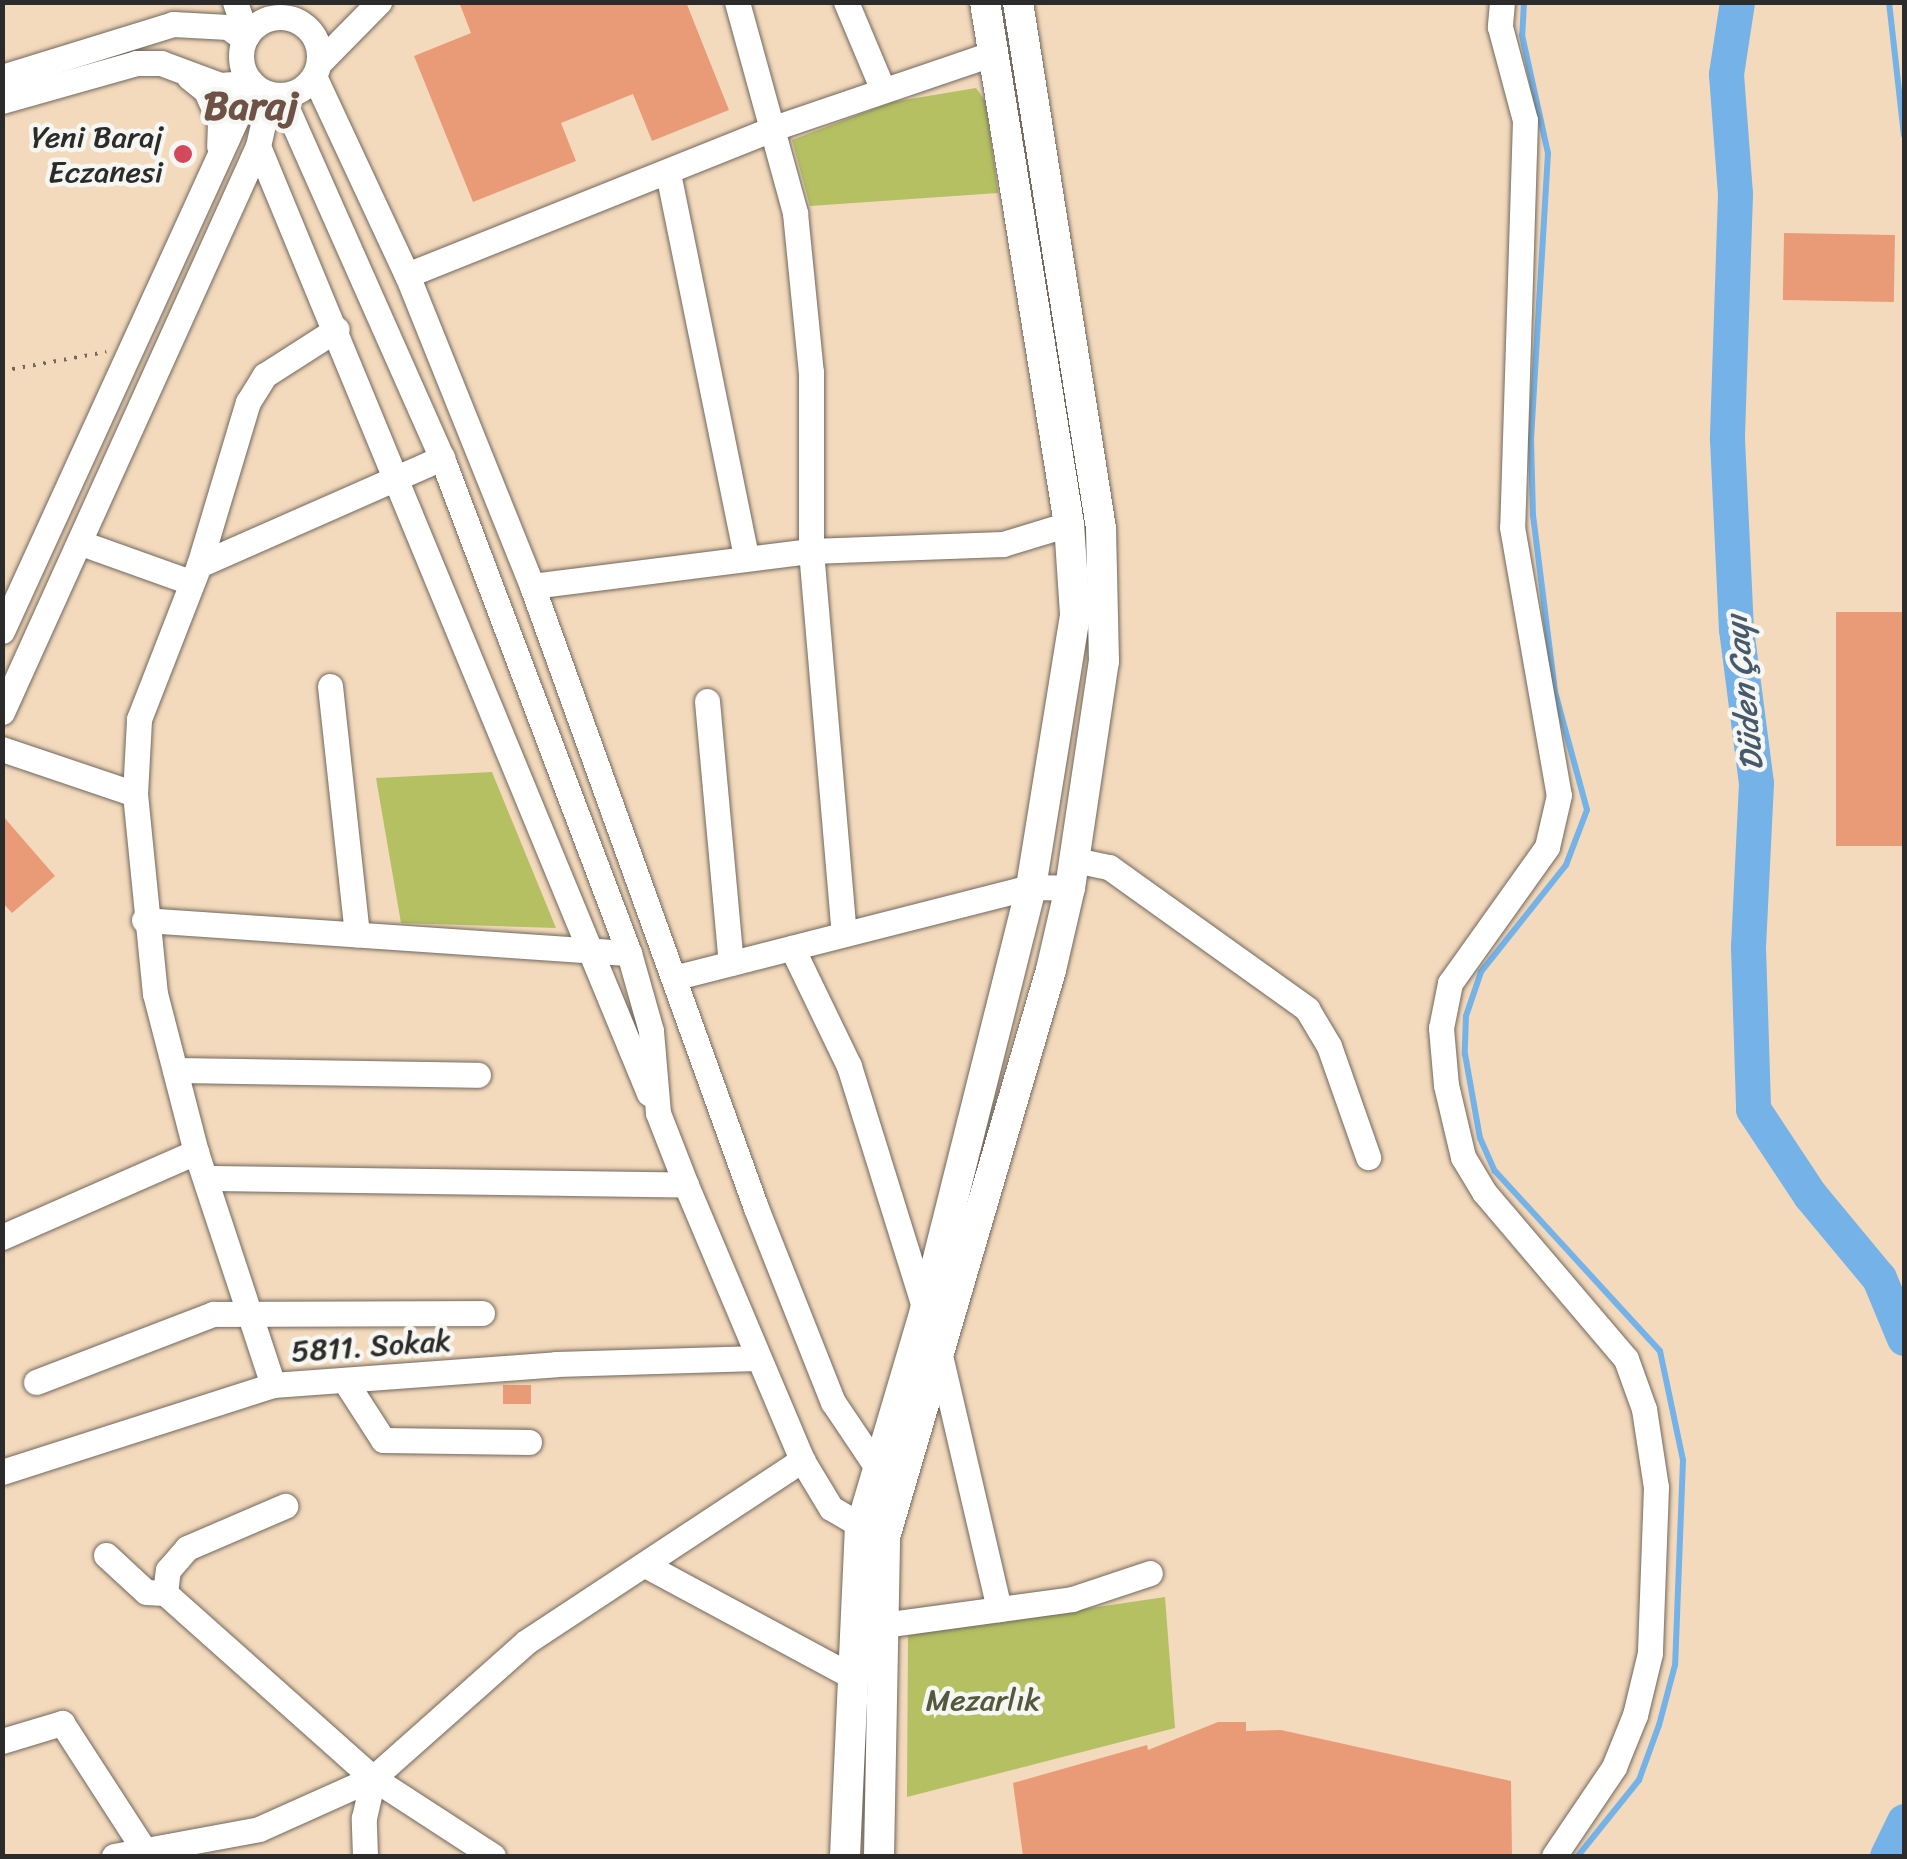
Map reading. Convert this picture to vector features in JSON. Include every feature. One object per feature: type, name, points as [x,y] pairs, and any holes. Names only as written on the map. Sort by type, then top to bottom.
[{"type":"main road","points":[[845,1856],[853,1677],[872,1534],[876,1465],[925,1310],[1031,888],[1070,670],[1069,524],[985,2]]},
{"type":"main road","points":[[879,1856],[883,1625],[872,1534],[896,1498],[1072,874],[1104,661],[1106,598],[1020,3]]},
{"type":"street","points":[[235,2],[246,38],[241,62],[264,89],[442,458],[629,954],[651,1031],[658,1113]]},
{"type":"street","points":[[246,38],[260,22],[316,2]]},
{"type":"street","points":[[2,101],[136,63],[178,68],[220,85],[264,89],[317,70],[380,2]]},
{"type":"street","points":[[737,2],[795,213],[810,372],[811,551],[844,934]]},
{"type":"street","points":[[846,2],[883,90]]},
{"type":"street","points":[[1502,2],[1500,27],[1524,120],[1512,527],[1559,795],[1547,847],[1450,983],[1441,1028],[1446,1085],[1462,1156],[1484,1192],[1626,1358],[1644,1409],[1656,1487],[1650,1653],[1635,1714],[1614,1767],[1554,1856]]},
{"type":"street","points":[[2,77],[180,10],[198,21],[246,38]]},
{"type":"street","points":[[283,13],[311,32],[317,70],[407,275],[532,586],[676,977],[756,1208],[833,1402],[896,1498]]},
{"type":"street","points":[[407,275],[774,128],[994,53]]},
{"type":"street","points":[[178,68],[206,91],[220,122],[218,152]]},
{"type":"street","points":[[2,712],[258,146],[264,89]]},
{"type":"street","points":[[2,631],[218,152],[264,89]]},
{"type":"street","points":[[258,146],[337,330],[586,950],[802,1460],[831,1508],[872,1534]]},
{"type":"street","points":[[668,173],[746,558]]},
{"type":"street","points":[[273,1386],[196,1152],[175,1070],[144,920],[134,794],[146,689],[194,574],[248,402],[265,375],[337,330]]},
{"type":"street","points":[[81,543],[194,574],[442,458]]},
{"type":"street","points":[[532,586],[811,551],[1003,544],[1069,524]]},
{"type":"street","points":[[330,686],[356,935]]},
{"type":"street","points":[[707,700],[731,963]]},
{"type":"street","points":[[2,749],[134,794]]},
{"type":"street","points":[[676,977],[1109,867],[1307,1010],[1329,1046],[1368,1157]]},
{"type":"street","points":[[144,920],[629,954]]},
{"type":"street","points":[[792,948],[849,1066],[925,1310]]},
{"type":"street","points":[[175,1070],[478,1075]]},
{"type":"street","points":[[2,1237],[196,1152]]},
{"type":"street","points":[[207,1178],[686,1185]]},
{"type":"street","points":[[36,1382],[213,1314],[482,1313]]},
{"type":"street","points":[[939,1352],[999,1609]]},
{"type":"street","name":"5811. Sokak","points":[[2,1472],[273,1386],[556,1364],[758,1358]]},
{"type":"street","points":[[346,1381],[383,1440],[530,1442]]},
{"type":"street","points":[[114,1856],[146,1854],[259,1829],[373,1778],[526,1642],[802,1460]]},
{"type":"street","points":[[165,1593],[168,1570],[187,1548],[286,1506]]},
{"type":"street","points":[[106,1555],[146,1592],[165,1593],[373,1778],[492,1856]]},
{"type":"street","points":[[645,1565],[853,1677]]},
{"type":"street","points":[[883,1625],[1072,1599],[1150,1573]]},
{"type":"street","points":[[2,1741],[62,1723],[146,1854]]},
{"type":"street","points":[[365,1856],[364,1818],[373,1778]]},
{"type":"path","points":[[2,371],[129,348]]},
{"type":"green space","points":[[976,88],[986,102],[998,193],[810,206],[792,140],[892,102]]},
{"type":"green space","points":[[492,772],[556,928],[401,923],[376,778]]},
{"type":"green space","name":"Mezarlık","points":[[1165,1597],[1175,1728],[907,1797],[908,1635]]},
{"type":"building","points":[[459,2],[686,2],[729,110],[652,141],[633,94],[561,123],[576,161],[473,202],[414,56],[471,33]]},
{"type":"building","points":[[1784,233],[1895,235],[1894,302],[1783,300]]},
{"type":"building","points":[[1836,612],[1904,612],[1904,846],[1836,846]]},
{"type":"building","points":[[2,815],[55,876],[12,913],[2,902]]},
{"type":"building","points":[[503,1385],[531,1385],[531,1404],[503,1404]]},
{"type":"building","points":[[1218,1722],[1246,1722],[1246,1731],[1281,1730],[1511,1781],[1512,1856],[1023,1856],[1013,1783],[1147,1745],[1148,1750]]},
{"type":"waterway","points":[[1524,2],[1522,35],[1548,153],[1531,439],[1533,515],[1555,692],[1587,810],[1566,865],[1481,972],[1466,1016],[1465,1054],[1480,1138],[1495,1171],[1660,1351],[1683,1460],[1675,1665],[1639,1780],[1578,1856]]},
{"type":"waterway","name":"Düden Çayı","points":[[1737,2],[1726,74],[1735,194],[1727,439],[1736,629],[1756,783],[1748,947],[1753,1109],[1810,1195],[1879,1278],[1904,1338]]},
{"type":"waterway","points":[[1889,2],[1904,135]]},
{"type":"waterway","name":"Düden Çayı","points":[[1887,1856],[1904,1821]]},
{"type":"place","name":"Yeni Baraj Eczanesi","points":[[183,154]]},
{"type":"district","name":"Baraj","points":[[251,106]]}]
